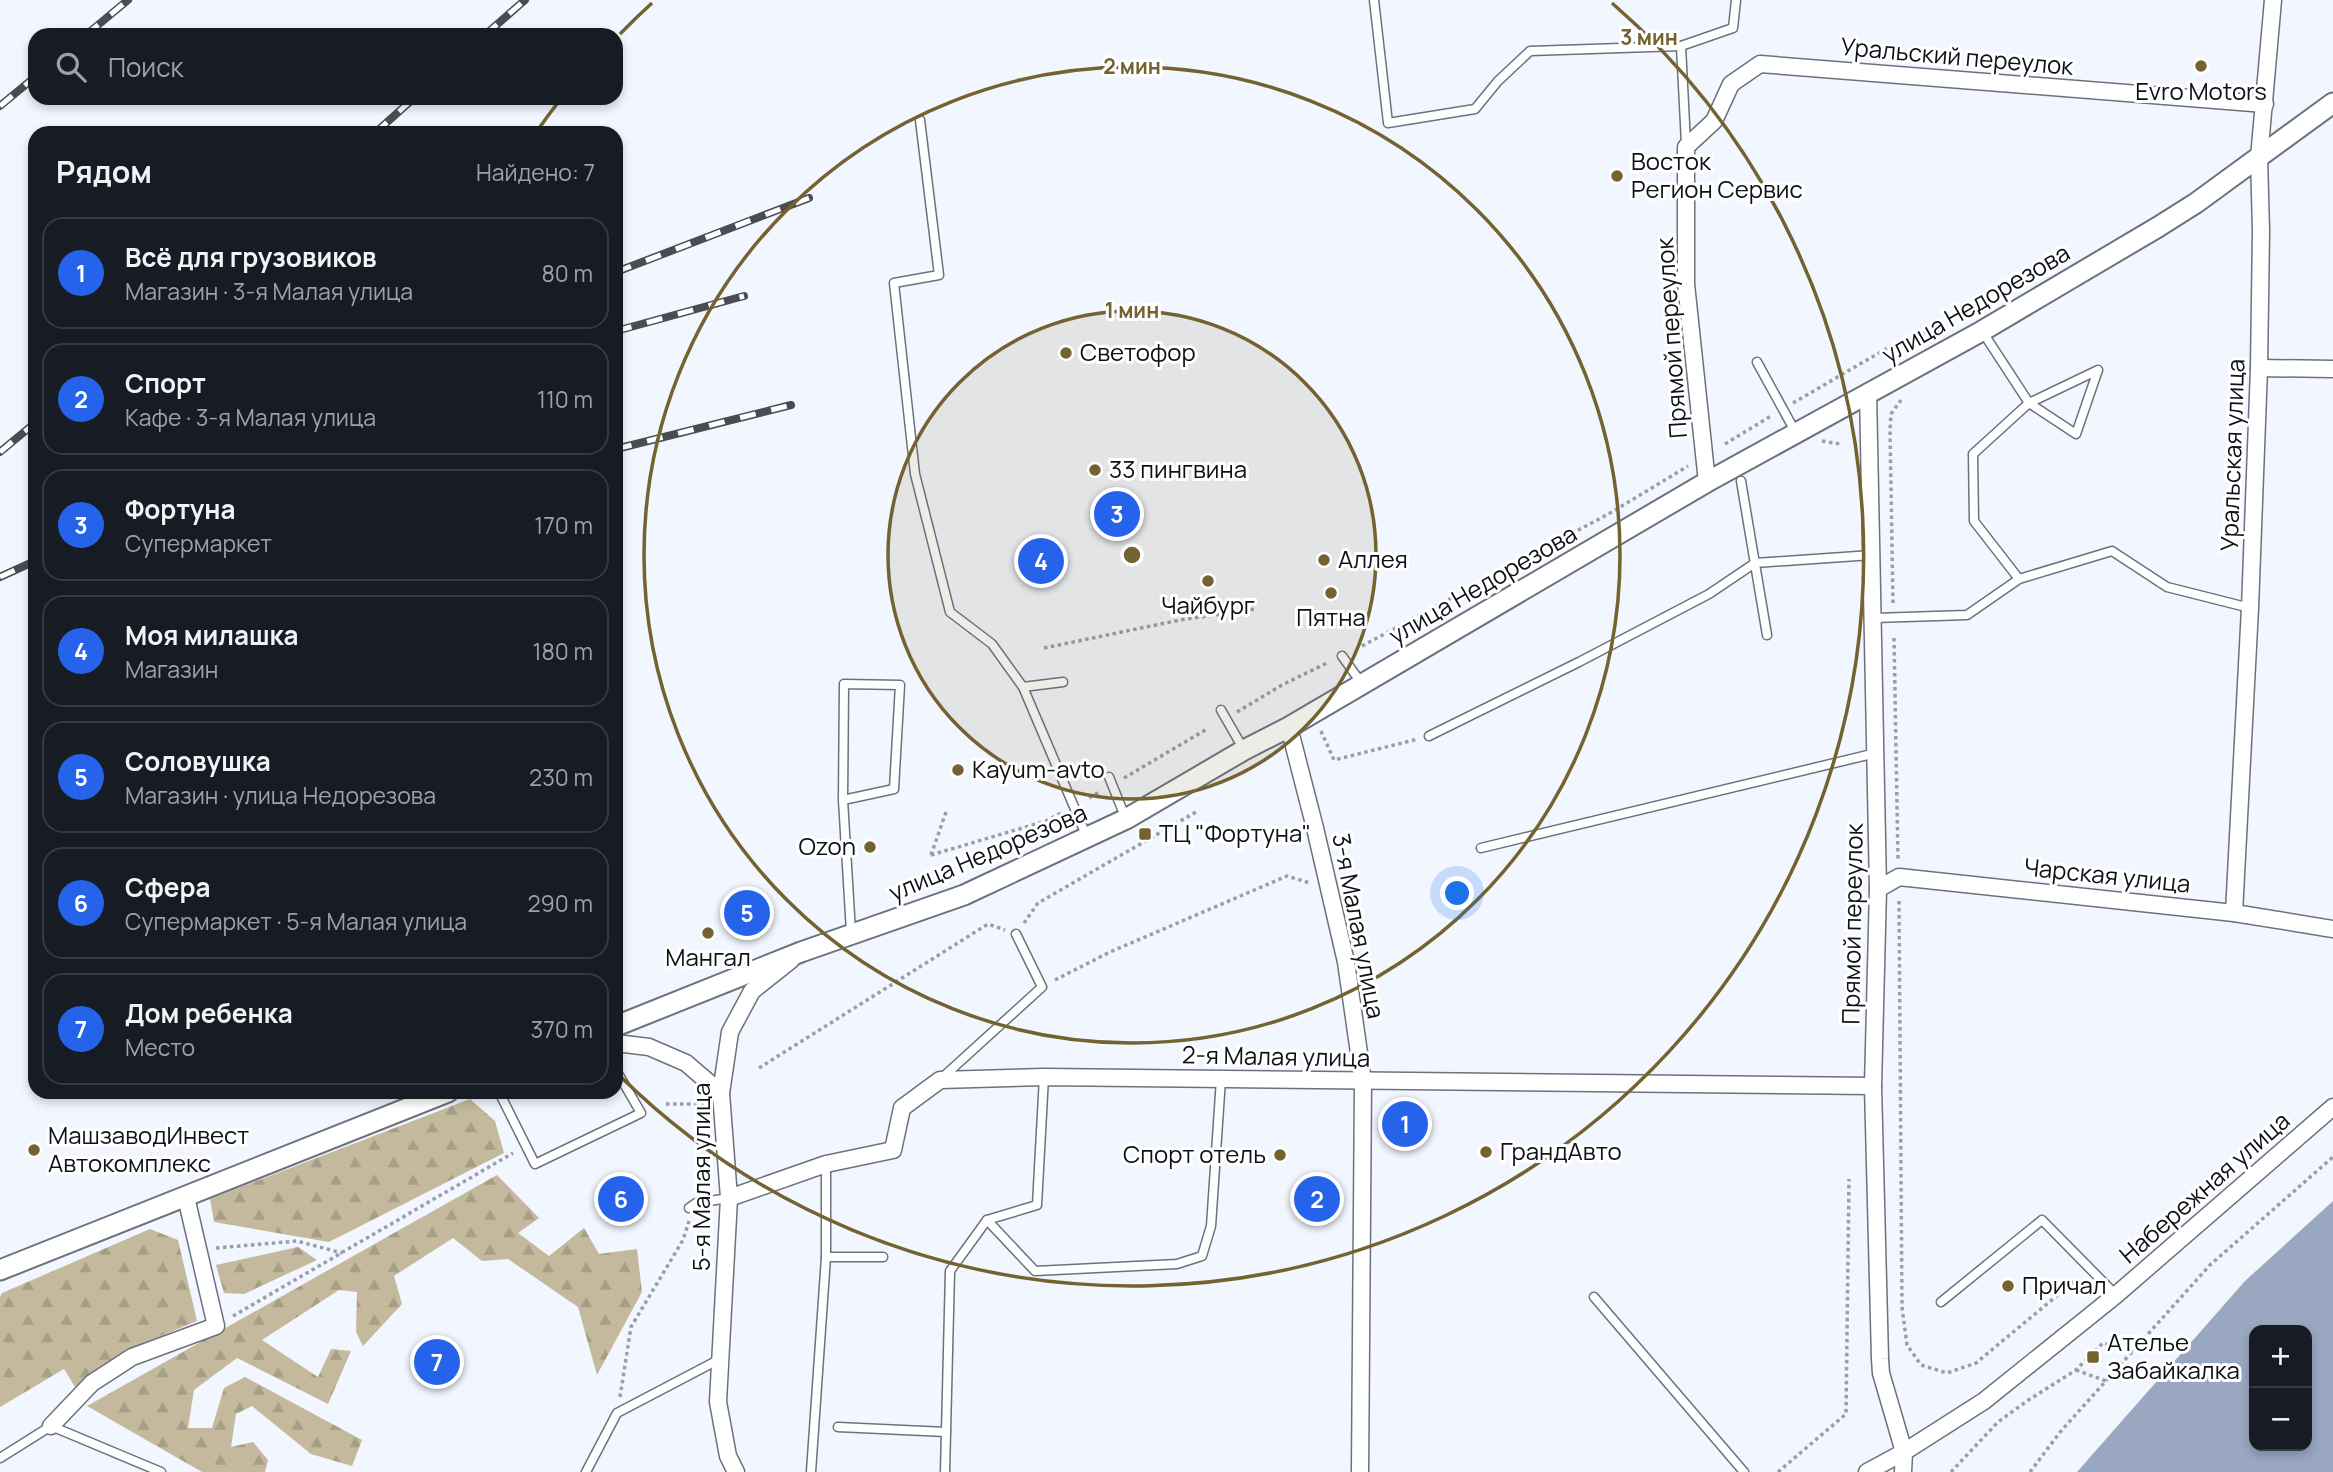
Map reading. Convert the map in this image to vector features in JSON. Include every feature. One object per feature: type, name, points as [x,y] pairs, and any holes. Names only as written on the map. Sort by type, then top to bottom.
[{"type":"street","name":"Уральская улица","points":[[2234,913],[2259,368],[2259,158],[2273,0]]},
{"type":"street","name":"Уральский переулок","points":[[1686,147],[1714,121],[1731,84],[1760,64],[2264,104]]},
{"type":"street","name":"улица Недорезова","points":[[623,1023],[802,952],[964,895],[1126,819],[1289,727],[1707,482],[1983,331],[2177,215],[2333,103]]},
{"type":"street","name":"Прямой переулок","points":[[1686,147],[1686,284],[1707,482]]},
{"type":"street","points":[[2259,368],[2333,369]]},
{"type":"street","name":"Прямой переулок","points":[[1868,392],[1878,889],[1873,1086],[1880,1359],[1881,1373],[1903,1452],[1903,1472]]},
{"type":"street","name":"3-я Малая улица","points":[[1289,727],[1346,962],[1363,1081],[1360,1472]]},
{"type":"street","name":"Чарская улица","points":[[1878,889],[1899,877],[2234,913],[2333,929]]},
{"type":"street","name":"5-я Малая улица","points":[[736,1472],[728,1457],[718,1402],[729,1198],[721,1093],[730,1032],[752,991],[802,952]]},
{"type":"street","points":[[623,1043],[649,1047],[686,1063],[721,1093]]},
{"type":"street","name":"2-я Малая улица","points":[[940,1080],[1044,1077],[1873,1086]]},
{"type":"street","points":[[729,1198],[825,1164],[893,1150],[902,1108],[940,1080]]},
{"type":"street","points":[[0,1270],[431,1099]]},
{"type":"street","name":"Набережная улица","points":[[1867,1472],[1984,1401],[2116,1295],[2333,1107]]},
{"type":"street","points":[[51,1426],[92,1383],[132,1357],[216,1326],[186,1197]]},
{"type":"lane","points":[[1374,0],[1388,123],[1475,109],[1497,81],[1530,51],[1681,46],[1732,27],[1736,0]]},
{"type":"lane","points":[[1681,46],[1686,147]]},
{"type":"lane","points":[[920,120],[939,275],[894,283],[915,474],[950,612],[992,645],[1023,687],[1087,838]]},
{"type":"lane","points":[[1983,331],[2029,403],[2076,434],[2098,370],[2029,403],[1973,454],[1974,521],[2019,579]]},
{"type":"lane","points":[[1757,362],[1796,433]]},
{"type":"lane","points":[[1741,481],[1767,635]]},
{"type":"lane","points":[[1874,618],[1968,615],[2019,579],[2112,551],[2168,587],[2250,608]]},
{"type":"lane","points":[[1429,736],[1709,594],[1755,563],[1872,555]]},
{"type":"lane","points":[[1338,658],[1362,684]]},
{"type":"lane","points":[[1023,687],[1063,682]]},
{"type":"lane","points":[[843,800],[894,789],[900,685],[844,684],[843,800],[851,935]]},
{"type":"lane","points":[[1221,710],[1244,750]]},
{"type":"lane","points":[[1480,848],[1876,753]]},
{"type":"lane","points":[[1109,777],[1126,819]]},
{"type":"lane","points":[[940,1080],[1042,987],[1016,934]]},
{"type":"lane","points":[[945,1472],[950,1271],[987,1220],[1037,1205],[1044,1077]]},
{"type":"lane","points":[[987,1220],[1035,1271],[1177,1264],[1202,1256],[1211,1226],[1221,1079]]},
{"type":"lane","points":[[502,1099],[535,1164],[641,1113],[623,1082]]},
{"type":"lane","points":[[811,1472],[826,1257],[825,1164]]},
{"type":"lane","points":[[692,1206],[729,1198]]},
{"type":"lane","points":[[1941,1302],[2042,1220],[2116,1295]]},
{"type":"lane","points":[[826,1257],[883,1257]]},
{"type":"lane","points":[[1594,1297],[1744,1472]]},
{"type":"lane","points":[[586,1472],[617,1412],[720,1359]]},
{"type":"lane","points":[[0,1458],[51,1426],[161,1472]]},
{"type":"lane","points":[[838,1427],[946,1432]]},
{"type":"path","points":[[1725,443],[1891,346]]},
{"type":"path","points":[[1893,608],[1891,414],[1899,401],[1907,396]]},
{"type":"path","points":[[1362,646],[1612,512],[1695,461]]},
{"type":"path","points":[[1044,648],[1255,608]]},
{"type":"path","points":[[1894,638],[1898,864]]},
{"type":"path","points":[[1230,716],[1282,685],[1338,658]]},
{"type":"path","points":[[1317,723],[1334,760],[1429,736]]},
{"type":"path","points":[[1120,780],[1207,729]]},
{"type":"path","points":[[1089,798],[1106,788]]},
{"type":"path","points":[[946,812],[931,855],[1046,821],[1061,813]]},
{"type":"path","points":[[759,1068],[988,924],[1016,934],[1038,903],[1196,812]]},
{"type":"path","points":[[1042,987],[1110,952],[1286,876],[1329,889]]},
{"type":"path","points":[[1899,901],[1902,1307],[1907,1345],[1922,1365],[1947,1373],[1976,1363],[2077,1279]]},
{"type":"path","points":[[666,1104],[704,1104]]},
{"type":"path","points":[[216,1326],[526,1146]]},
{"type":"path","points":[[2030,1472],[2061,1431],[2210,1265],[2333,1157]]},
{"type":"path","points":[[1777,1472],[1846,1414],[1849,1179]]},
{"type":"path","points":[[617,1412],[631,1327],[683,1240],[692,1206]]},
{"type":"path","points":[[198,1250],[297,1241],[342,1253]]},
{"type":"path","points":[[1951,1472],[1998,1422],[2076,1370],[2103,1343],[2133,1352]]},
{"type":"path","points":[[2076,1370],[2106,1381]]},
{"type":"green space","points":[[470,1099],[495,1121],[504,1153],[329,1242],[214,1222],[210,1199]]},
{"type":"green space","points":[[497,1175],[539,1218],[518,1233],[549,1256],[584,1228],[599,1254],[637,1249],[642,1292],[597,1375],[578,1307],[508,1259],[482,1261],[453,1238],[394,1276],[402,1304],[363,1346],[356,1332],[357,1292],[339,1290],[262,1340],[318,1377],[331,1349],[351,1351],[328,1404],[237,1358],[194,1390],[188,1428],[212,1428],[224,1388],[245,1377],[362,1440],[352,1466],[311,1454],[252,1406],[236,1414],[231,1447],[253,1442],[268,1460],[265,1472],[202,1472],[87,1406]]},
{"type":"green space","points":[[150,1229],[178,1240],[197,1321],[130,1349],[75,1387],[64,1369],[0,1407],[2,1293]]},
{"type":"green space","points":[[298,1247],[317,1260],[244,1294],[224,1293],[216,1265]]},
{"type":"water","points":[[2333,1201],[2333,1472],[2077,1472],[2245,1281]]},
{"type":"railway","points":[[94,28],[128,0]]},
{"type":"railway","points":[[493,28],[525,0]]},
{"type":"railway","points":[[0,106],[28,83]]},
{"type":"railway","points":[[383,126],[406,105]]},
{"type":"railway","points":[[623,269],[809,198]]},
{"type":"railway","points":[[623,329],[744,296]]},
{"type":"railway","points":[[623,447],[791,405]]},
{"type":"railway","points":[[0,452],[28,429]]},
{"type":"railway","points":[[0,577],[28,564]]},
{"type":"place","name":"Evro Motors","points":[[2201,66]]},
{"type":"place","name":"Восток Регион Сервис","points":[[1617,176]]},
{"type":"place","name":"Светофор","points":[[1066,353]]},
{"type":"place","name":"33 пингвина","points":[[1095,470]]},
{"type":"place","name":"Фортуна","points":[[1117,514]]},
{"type":"place","name":"Аллея","points":[[1324,560]]},
{"type":"place","name":"Моя милашка","points":[[1041,561]]},
{"type":"place","name":"Чайбург","points":[[1208,581]]},
{"type":"place","name":"Пятна","points":[[1331,593]]},
{"type":"place","name":"Kayum-avto","points":[[958,770]]},
{"type":"place","name":"ТЦ \"Фортуна\"","points":[[1145,834]]},
{"type":"place","name":"Ozon","points":[[870,847]]},
{"type":"place","name":"Соловушка","points":[[747,913]]},
{"type":"place","name":"Мангал","points":[[708,933]]},
{"type":"place","name":"Всё для грузовиков","points":[[1405,1124]]},
{"type":"place","name":"МашзаводИнвест Автокомплекс","points":[[34,1150]]},
{"type":"place","name":"ГрандАвто","points":[[1486,1152]]},
{"type":"place","name":"Спорт отель","points":[[1280,1155]]},
{"type":"place","name":"Сфера","points":[[621,1199]]},
{"type":"place","name":"Спорт","points":[[1317,1199]]},
{"type":"place","name":"Причал","points":[[2008,1286]]},
{"type":"place","name":"Ателье Забайкалка","points":[[2093,1357]]},
{"type":"place","name":"Дом ребенка","points":[[437,1362]]}]
